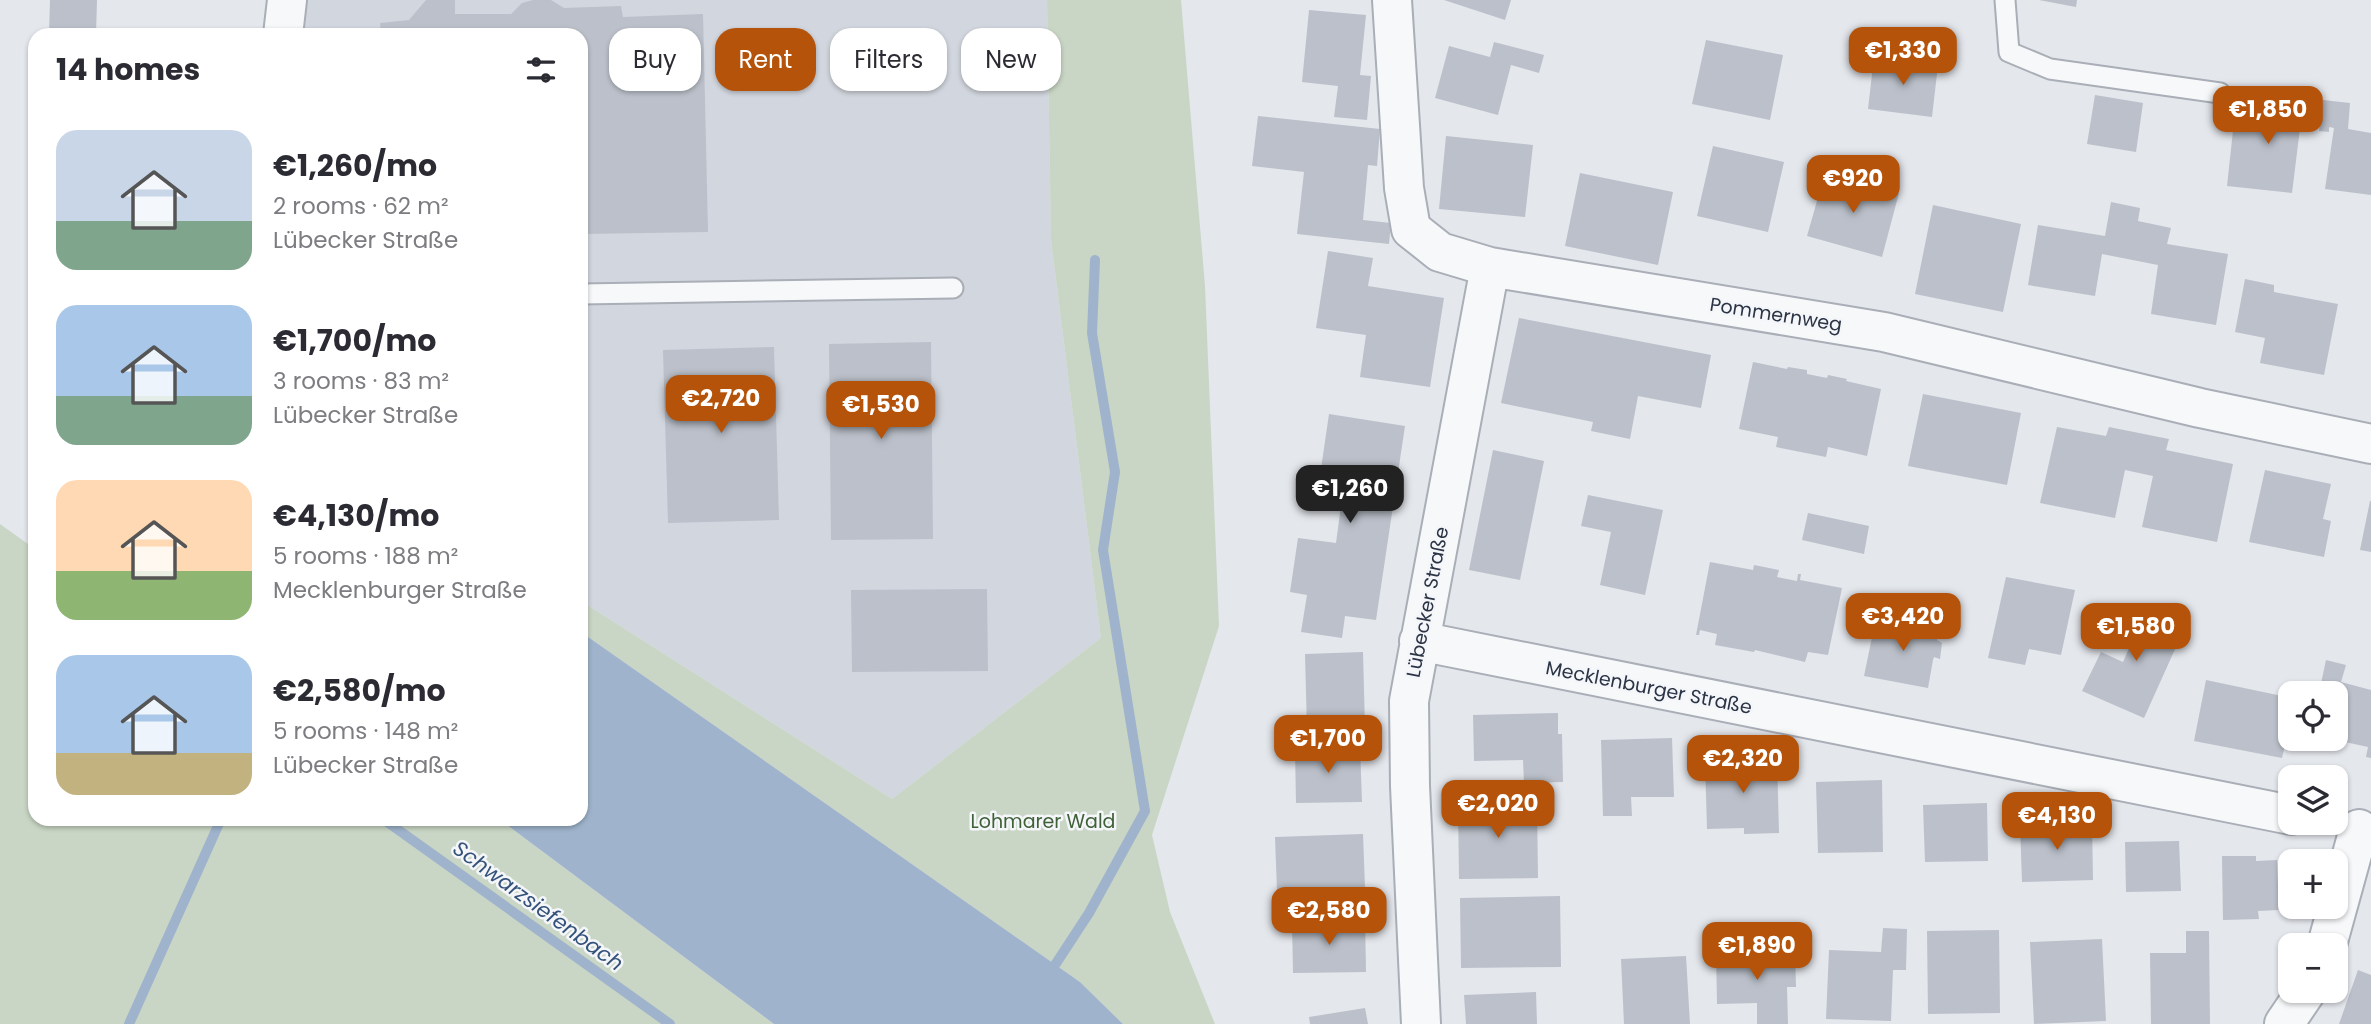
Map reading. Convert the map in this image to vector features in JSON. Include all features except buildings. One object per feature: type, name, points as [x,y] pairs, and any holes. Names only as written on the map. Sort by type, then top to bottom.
[{"type":"street","points":[[284,28],[287,0]]},
{"type":"street","name":"Pommernweg","points":[[1392,0],[1404,188],[1411,229],[1440,252],[1490,267],[1884,331],[2200,408],[2371,444]]},
{"type":"street","name":"Lübecker Straße","points":[[1421,1024],[1409,701],[1490,267]]},
{"type":"street","name":"Mecklenburger Straße","points":[[1419,642],[2278,812]]},
{"type":"street","points":[[2330,933],[2352,828]]},
{"type":"street","points":[[2284,1024],[2298,1003]]},
{"type":"lane","points":[[2005,0],[2009,52],[2050,69],[2220,93]]},
{"type":"lane","points":[[588,293],[953,288]]},
{"type":"shaded area","points":[[278,0],[1047,0],[1047,28],[961,28],[961,91],[1049,91],[1051,240],[1101,638],[892,799],[588,605],[588,28],[275,28]]},
{"type":"green space","name":"Lohmarer Wald","points":[[1047,0],[1181,0],[1205,286],[1219,626],[1152,835],[1170,912],[1215,1024],[1123,1024],[1080,982],[588,637],[588,605],[892,799],[1101,638],[1051,240],[1049,91],[1061,91],[1061,28],[1047,28]]},
{"type":"green space","points":[[0,524],[28,544],[28,826],[508,826],[774,1024],[0,1024]]},
{"type":"water","points":[[588,637],[1080,982],[1123,1024],[774,1024],[508,826],[588,826]]},
{"type":"waterway","points":[[1055,965],[1089,913],[1145,811],[1103,550],[1115,472],[1092,333],[1095,260]]},
{"type":"waterway","name":"Schwarzsiefenbach","points":[[129,1024],[218,826]]},
{"type":"waterway","name":"Schwarzsiefenbach","points":[[393,826],[670,1024]]}]
